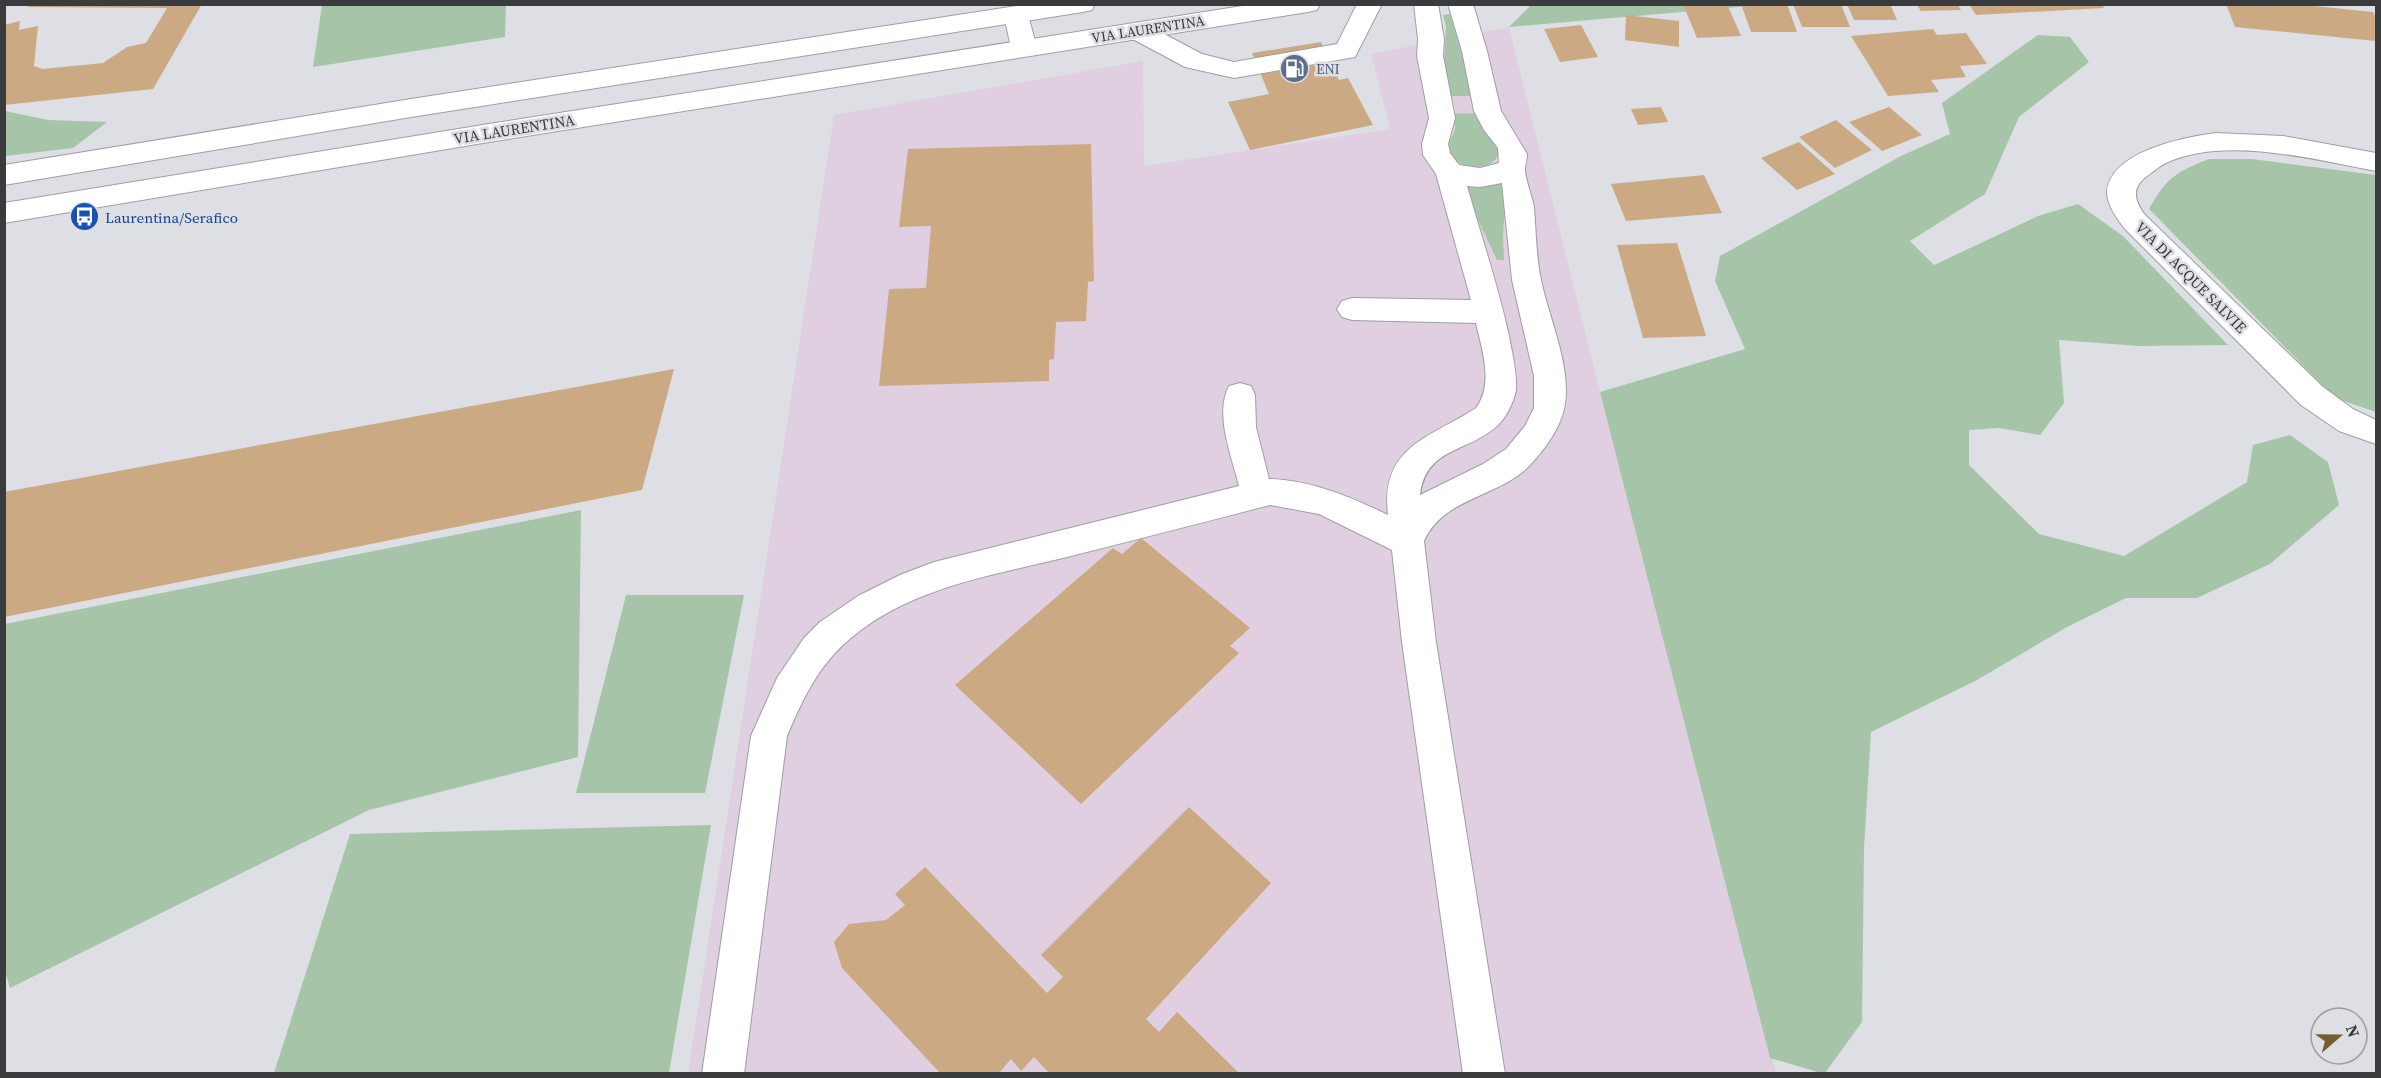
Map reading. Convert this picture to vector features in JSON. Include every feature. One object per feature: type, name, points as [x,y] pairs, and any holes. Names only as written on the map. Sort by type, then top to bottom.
[{"type":"main road","points":[[4,175],[411,108],[1083,4]]},
{"type":"main road","name":"VIA LAURENTINA","points":[[4,213],[1308,4]]},
{"type":"main road","points":[[1138,31],[1194,61],[1234,70],[1346,51],[1370,4]]},
{"type":"main road","points":[[1426,4],[1430,28],[1431,64],[1442,118],[1435,144],[1437,155],[1449,172],[1489,312],[1501,382],[1500,394],[1487,417],[1415,460],[1408,470],[1404,483],[1403,505],[1419,642],[1484,1074]]},
{"type":"main road","points":[[1449,172],[1472,178],[1496,175],[1510,169],[1514,162],[1514,154],[1508,141],[1490,117],[1472,40],[1460,4]]},
{"type":"main road","points":[[1016,15],[1024,48]]},
{"type":"main road","name":"VIA DI ACQUE SALVIE","points":[[2376,162],[2263,145],[2228,142],[2198,145],[2175,150],[2143,164],[2127,177],[2120,191],[2121,200],[2135,222],[2312,396],[2343,419],[2376,432]]},
{"type":"main road","points":[[1407,542],[1422,514],[1436,503],[1500,470],[1517,457],[1536,434],[1549,409],[1551,389],[1548,368],[1524,267],[1518,190],[1510,169]]},
{"type":"main road","points":[[1352,309],[1489,312]]},
{"type":"main road","points":[[1240,395],[1240,427],[1257,494]]},
{"type":"main road","points":[[723,1074],[769,736],[790,687],[821,642],[850,616],[892,592],[934,576],[1257,494],[1288,492],[1320,499],[1407,542]]},
{"type":"shaded area","points":[[1509,27],[1600,392],[1776,1073],[688,1074],[834,115],[1143,61],[1144,166],[1390,129],[1371,54]]},
{"type":"green space","points":[[322,5],[506,5],[505,37],[313,67]]},
{"type":"green space","points":[[1762,5],[1509,27],[1530,6]]},
{"type":"green space","points":[[1450,14],[1474,96],[1447,96],[1444,66],[1446,26],[1443,15]]},
{"type":"green space","points":[[2038,35],[2070,37],[2089,62],[2019,117],[1985,194],[1910,241],[1934,265],[2038,216],[2078,204],[2123,236],[2228,345],[2139,346],[2059,340],[2064,403],[2040,435],[1999,428],[1969,430],[1969,465],[2039,534],[2124,556],[2247,482],[2253,445],[2290,435],[2328,462],[2339,505],[2270,564],[2197,598],[2126,598],[2067,627],[1977,680],[1871,732],[1864,848],[1862,1022],[1825,1073],[1821,1073],[1770,1058],[1600,392],[1745,349],[1715,281],[1720,256],[1901,156],[1950,134],[1942,103]]},
{"type":"green space","points":[[5,111],[48,120],[107,122],[73,148],[5,156]]},
{"type":"green space","points":[[1478,113],[1484,131],[1498,150],[1497,158],[1485,166],[1467,166],[1459,163],[1448,150],[1455,128],[1451,114]]},
{"type":"green space","points":[[2209,159],[2252,159],[2376,175],[2376,412],[2335,398],[2149,209],[2173,177]]},
{"type":"green space","points":[[1506,183],[1504,260],[1497,260],[1462,186],[1477,188]]},
{"type":"green space","points":[[581,510],[578,757],[369,810],[10,988],[4,968],[5,624]]},
{"type":"green space","points":[[626,595],[744,595],[705,793],[576,793]]},
{"type":"green space","points":[[711,825],[669,1073],[274,1073],[350,834]]},
{"type":"building","points":[[29,4],[202,4],[153,89],[4,105],[4,25],[20,21],[19,30],[38,26],[34,66],[43,69],[103,63],[127,47],[146,43],[167,8],[27,7]]},
{"type":"building","points":[[1683,4],[1727,4],[1741,36],[1697,38]]},
{"type":"building","points":[[1741,4],[1787,4],[1797,32],[1751,32]]},
{"type":"building","points":[[1793,4],[1841,4],[1850,27],[1802,27]]},
{"type":"building","points":[[1847,4],[1890,4],[1897,20],[1854,20]]},
{"type":"building","points":[[1969,4],[2102,4],[2104,8],[1976,15]]},
{"type":"building","points":[[2226,4],[2295,4],[2373,12],[2376,18],[2376,41],[2235,27]]},
{"type":"building","points":[[1917,5],[1958,5],[1961,10],[1921,11]]},
{"type":"building","points":[[1626,15],[1679,21],[1679,47],[1625,40]]},
{"type":"building","points":[[1581,25],[1598,57],[1560,62],[1544,29]]},
{"type":"building","points":[[1933,29],[1937,35],[1966,33],[1987,64],[1960,66],[1966,77],[1931,80],[1939,92],[1888,96],[1851,36]]},
{"type":"building","points":[[1321,42],[1339,80],[1348,78],[1373,125],[1250,150],[1228,102],[1269,94],[1252,53]]},
{"type":"building","points":[[1661,107],[1668,122],[1638,125],[1631,109]]},
{"type":"building","points":[[1889,107],[1922,135],[1882,151],[1849,122]]},
{"type":"building","points":[[1836,120],[1872,150],[1835,168],[1799,137]]},
{"type":"building","points":[[1799,142],[1835,174],[1797,190],[1761,158]]},
{"type":"building","points":[[1091,144],[1094,281],[1088,282],[1086,321],[1056,322],[1054,359],[1049,360],[1049,381],[879,386],[889,289],[926,288],[931,226],[899,227],[908,149]]},
{"type":"building","points":[[1704,175],[1722,213],[1626,221],[1611,184]]},
{"type":"building","points":[[1677,243],[1706,336],[1643,338],[1617,245]]},
{"type":"building","points":[[674,369],[642,490],[4,617],[4,492]]},
{"type":"building","points":[[1141,538],[1250,628],[1230,646],[1239,653],[1081,804],[955,685],[1113,548],[1122,554]]},
{"type":"building","points":[[1189,807],[1271,883],[1146,1019],[1159,1032],[1177,1012],[1240,1074],[1050,1074],[1034,1057],[1021,1071],[1011,1059],[998,1074],[941,1074],[842,968],[834,942],[849,924],[886,920],[905,905],[895,894],[925,867],[1047,993],[1063,977],[1041,955]]},
{"type":"place","name":"ENI","points":[[1295,69]]},
{"type":"place","name":"Laurentina/Serafico","points":[[84,217]]}]
